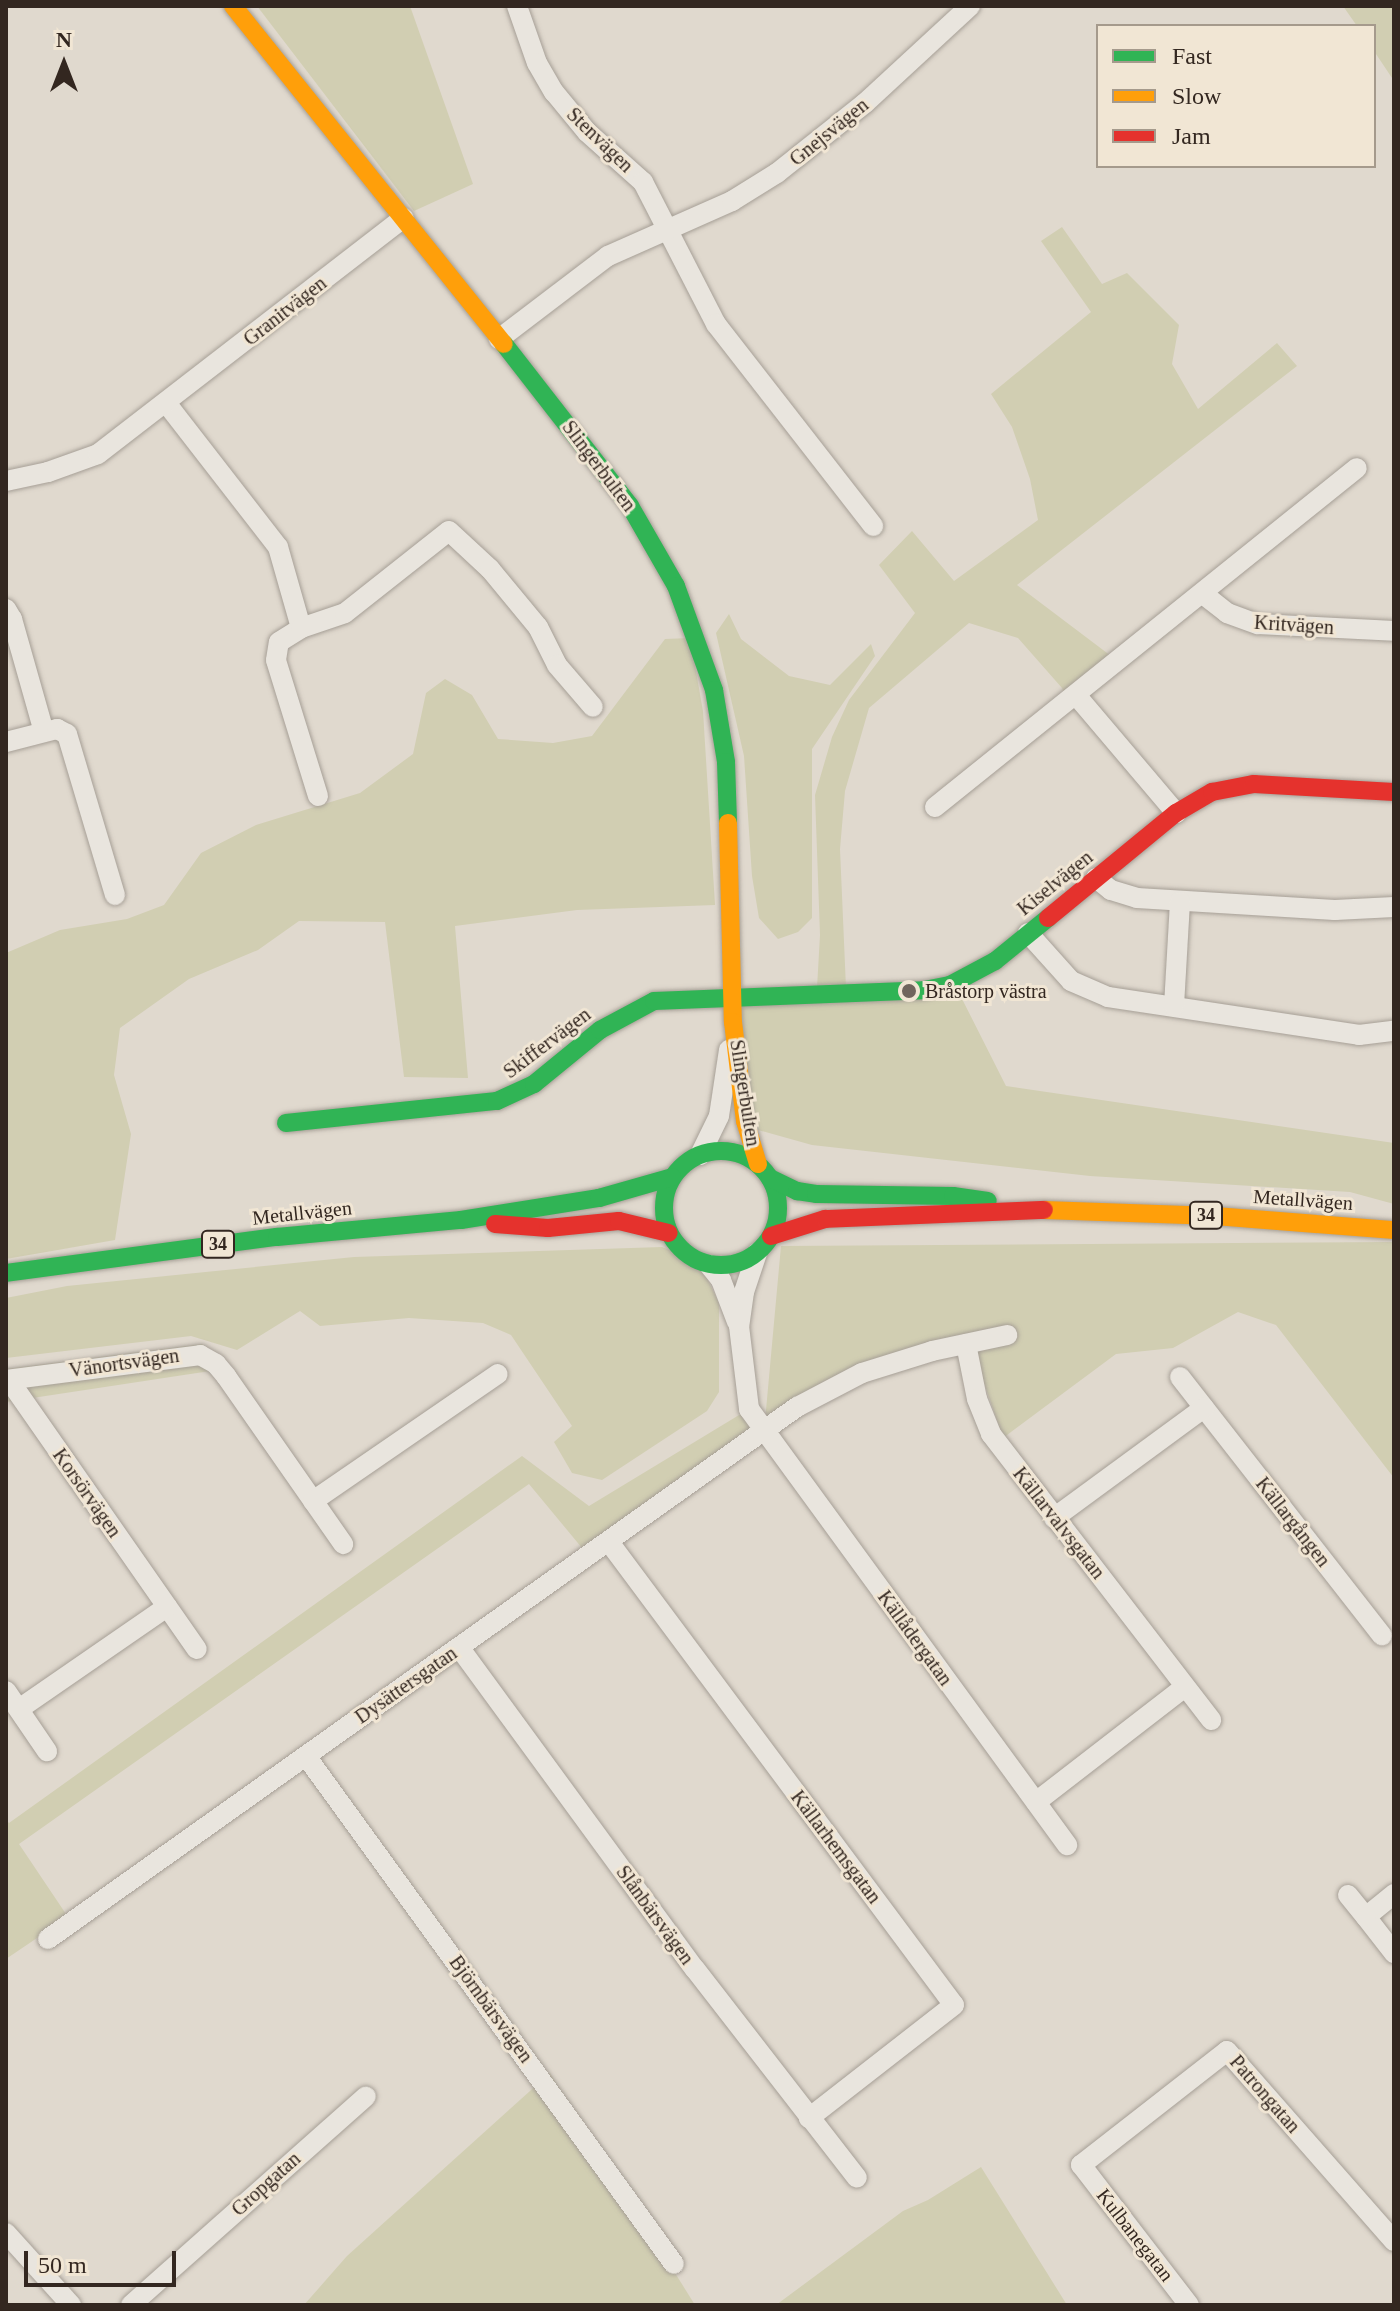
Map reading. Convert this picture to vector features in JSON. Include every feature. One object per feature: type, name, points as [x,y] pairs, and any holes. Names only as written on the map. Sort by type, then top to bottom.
[{"type":"street","name":"Slingerbulten","points":[[233,6],[630,506],[676,586],[704,655],[726,762],[733,1022],[745,1121],[764,1171]]},
{"type":"street","name":"Stenvägen","points":[[517,6],[532,52],[554,92],[587,132],[643,182],[667,229]]},
{"type":"street","name":"Gnejsvägen","points":[[499,339],[581,273],[667,229],[732,201],[777,173],[865,103],[970,6]]},
{"type":"street","name":"Granitvägen","points":[[6,481],[87,459],[167,404],[403,218]]},
{"type":"street","points":[[667,229],[699,297],[716,324],[873,526]]},
{"type":"street","points":[[167,404],[278,547],[301,628]]},
{"type":"street","points":[[935,807],[1357,468]]},
{"type":"street","points":[[318,796],[276,660],[279,642],[301,628],[345,613],[449,531],[490,569],[538,627],[557,665],[593,707]]},
{"type":"street","name":"Kritvägen","points":[[1203,594],[1227,613],[1251,623],[1394,631]]},
{"type":"street","points":[[9,614],[44,732]]},
{"type":"street","points":[[1076,695],[1176,813]]},
{"type":"street","points":[[6,742],[57,729],[67,734],[115,895]]},
{"type":"street","name":"Kiselvägen","points":[[733,995],[909,991],[950,985],[983,969],[1176,813],[1212,792],[1243,784],[1394,792]]},
{"type":"street","points":[[1096,878],[1122,895],[1180,902],[1335,910],[1394,907]]},
{"type":"street","points":[[1174,1006],[1180,902]]},
{"type":"street","points":[[1028,933],[1052,963],[1088,991],[1359,1035],[1394,1031]]},
{"type":"street","name":"Skiffervägen","points":[[286,1123],[497,1101],[534,1084],[600,1030],[637,1007],[670,998],[733,995]]},
{"type":"street","name":"Slingerbulten","points":[[700,1155],[719,1116],[733,1022]]},
{"type":"street","name":"Metallvägen","points":[[6,1273],[246,1240],[461,1220],[599,1198],[672,1177],[700,1155],[736,1153],[797,1191],[953,1196],[1017,1209]]},
{"type":"street","points":[[763,1432],[746,1402],[739,1326],[744,1292],[757,1253],[771,1236],[778,1213],[764,1171]]},
{"type":"street","points":[[669,1233],[663,1204],[672,1177]]},
{"type":"street","name":"Metallvägen","points":[[771,1236],[825,1219],[956,1216],[1017,1209],[1215,1216],[1394,1230]]},
{"type":"street","name":"Metallvägen","points":[[461,1220],[548,1228],[619,1221],[669,1233],[685,1253],[709,1265]]},
{"type":"street","points":[[709,1265],[734,1264],[757,1253]]},
{"type":"street","points":[[709,1265],[721,1280],[739,1326]]},
{"type":"street","name":"Dysättersgatan","points":[[48,1939],[797,1407],[862,1373],[1007,1335]]},
{"type":"street","name":"Källarvalvsgatan","points":[[966,1344],[977,1399],[991,1434],[1211,1720]]},
{"type":"street","name":"Vänortsvägen","points":[[8,1380],[200,1355],[216,1364],[226,1376],[343,1544]]},
{"type":"street","points":[[313,1501],[498,1374]]},
{"type":"street","name":"Källargången","points":[[1180,1377],[1382,1636]]},
{"type":"street","name":"Korsörvägen","points":[[8,1380],[197,1649]]},
{"type":"street","points":[[1054,1518],[1204,1408]]},
{"type":"street","name":"Källådergatan","points":[[763,1432],[1067,1845]]},
{"type":"street","name":"Källarhemsgatan","points":[[609,1542],[954,2005],[809,2118]]},
{"type":"street","points":[[19,1709],[167,1607]]},
{"type":"street","name":"Slånbärsvägen","points":[[459,1647],[695,1969],[857,2178]]},
{"type":"street","points":[[1036,1802],[1185,1687]]},
{"type":"street","points":[[6,1691],[47,1751]]},
{"type":"street","name":"Björnbärsvägen","points":[[306,1756],[674,2264]]},
{"type":"street","points":[[1366,1917],[1394,1894]]},
{"type":"street","points":[[1348,1895],[1394,1953]]},
{"type":"street","name":"Patrongatan","points":[[1081,2165],[1227,2051],[1394,2241]]},
{"type":"street","name":"Gropgatan","points":[[131,2305],[366,2096]]},
{"type":"street","name":"Kulbanegatan","points":[[1081,2165],[1189,2305]]},
{"type":"street","points":[[6,2233],[71,2305]]},
{"type":"shaded area","points":[[257,6],[410,6],[473,184],[414,211]]},
{"type":"shaded area","points":[[1343,6],[1394,6],[1394,81],[1376,54],[1376,24],[1356,24]]},
{"type":"shaded area","points":[[1062,227],[1102,284],[1127,273],[1179,325],[1172,364],[1198,409],[1277,343],[1297,366],[1017,585],[1115,659],[1067,701],[1062,688],[1018,638],[969,623],[869,708],[845,791],[840,849],[846,988],[954,983],[1006,1086],[1394,1143],[1394,1204],[1350,1192],[1090,1176],[812,1145],[758,1130],[733,995],[817,988],[820,935],[815,795],[832,737],[849,700],[915,613],[879,565],[912,531],[954,581],[1038,520],[1030,479],[1012,427],[991,394],[1091,312],[1041,241]]},
{"type":"shaded area","points":[[729,614],[741,639],[789,676],[830,685],[871,644],[875,656],[812,749],[812,918],[798,932],[778,939],[759,918],[752,876],[744,756],[716,633]]},
{"type":"shaded area","points":[[690,638],[703,711],[715,905],[577,910],[455,926],[468,1078],[404,1077],[385,922],[299,921],[258,950],[189,979],[120,1028],[114,1075],[131,1134],[115,1240],[6,1259],[6,953],[60,930],[127,919],[164,905],[201,853],[256,825],[360,793],[413,754],[426,693],[445,679],[472,695],[498,739],[553,743],[592,736],[665,639]]},
{"type":"shaded area","points":[[1394,1242],[1394,1478],[1276,1325],[1238,1312],[1173,1348],[1116,1354],[1003,1438],[971,1345],[884,1361],[587,1554],[529,1484],[19,1844],[68,1917],[6,1959],[6,1820],[9,1823],[522,1456],[589,1506],[749,1409],[764,1432],[781,1246]]},
{"type":"shaded area","points":[[662,1247],[699,1262],[719,1303],[719,1392],[707,1411],[602,1480],[572,1473],[554,1442],[572,1426],[511,1335],[483,1323],[409,1318],[320,1326],[300,1311],[237,1350],[191,1336],[6,1358],[6,1298],[67,1286],[354,1257]]},
{"type":"shaded area","points":[[202,1344],[230,1368],[6,1402],[6,1369]]},
{"type":"shaded area","points":[[550,2073],[695,2305],[304,2305],[347,2256]]},
{"type":"shaded area","points":[[981,2167],[1067,2305],[776,2305],[903,2211],[928,2200]]},
{"type":"traffic: fast","points":[[504,344],[630,506],[676,586],[714,690],[726,762],[728,823]]},
{"type":"traffic: fast","points":[[286,1123],[497,1101],[534,1084],[600,1030],[654,1001],[924,990],[950,985],[995,961],[1048,918]]},
{"type":"traffic: fast","points":[[721,1151],[743,1155],[762,1167],[774,1186],[778,1208],[774,1230],[762,1249],[743,1261],[721,1265],[699,1261],[680,1249],[668,1230],[664,1208],[668,1186],[680,1167],[699,1155],[721,1151]]},
{"type":"traffic: fast","points":[[6,1273],[277,1237],[461,1220],[599,1198],[672,1177]]},
{"type":"traffic: fast","points":[[770,1178],[797,1191],[816,1194],[953,1196],[988,1201]]},
{"type":"traffic: slow","points":[[233,6],[504,344]]},
{"type":"traffic: slow","points":[[728,823],[733,1022],[745,1121],[758,1164]]},
{"type":"traffic: slow","points":[[1044,1210],[1215,1216],[1394,1230]]},
{"type":"traffic: jam","points":[[1048,918],[1176,813],[1212,792],[1254,784],[1394,792]]},
{"type":"traffic: jam","points":[[771,1236],[825,1219],[1044,1210]]},
{"type":"traffic: jam","points":[[495,1224],[548,1228],[619,1221],[669,1233]]},
{"type":"place","name":"Bråstorp västra","points":[[909,991]]}]
